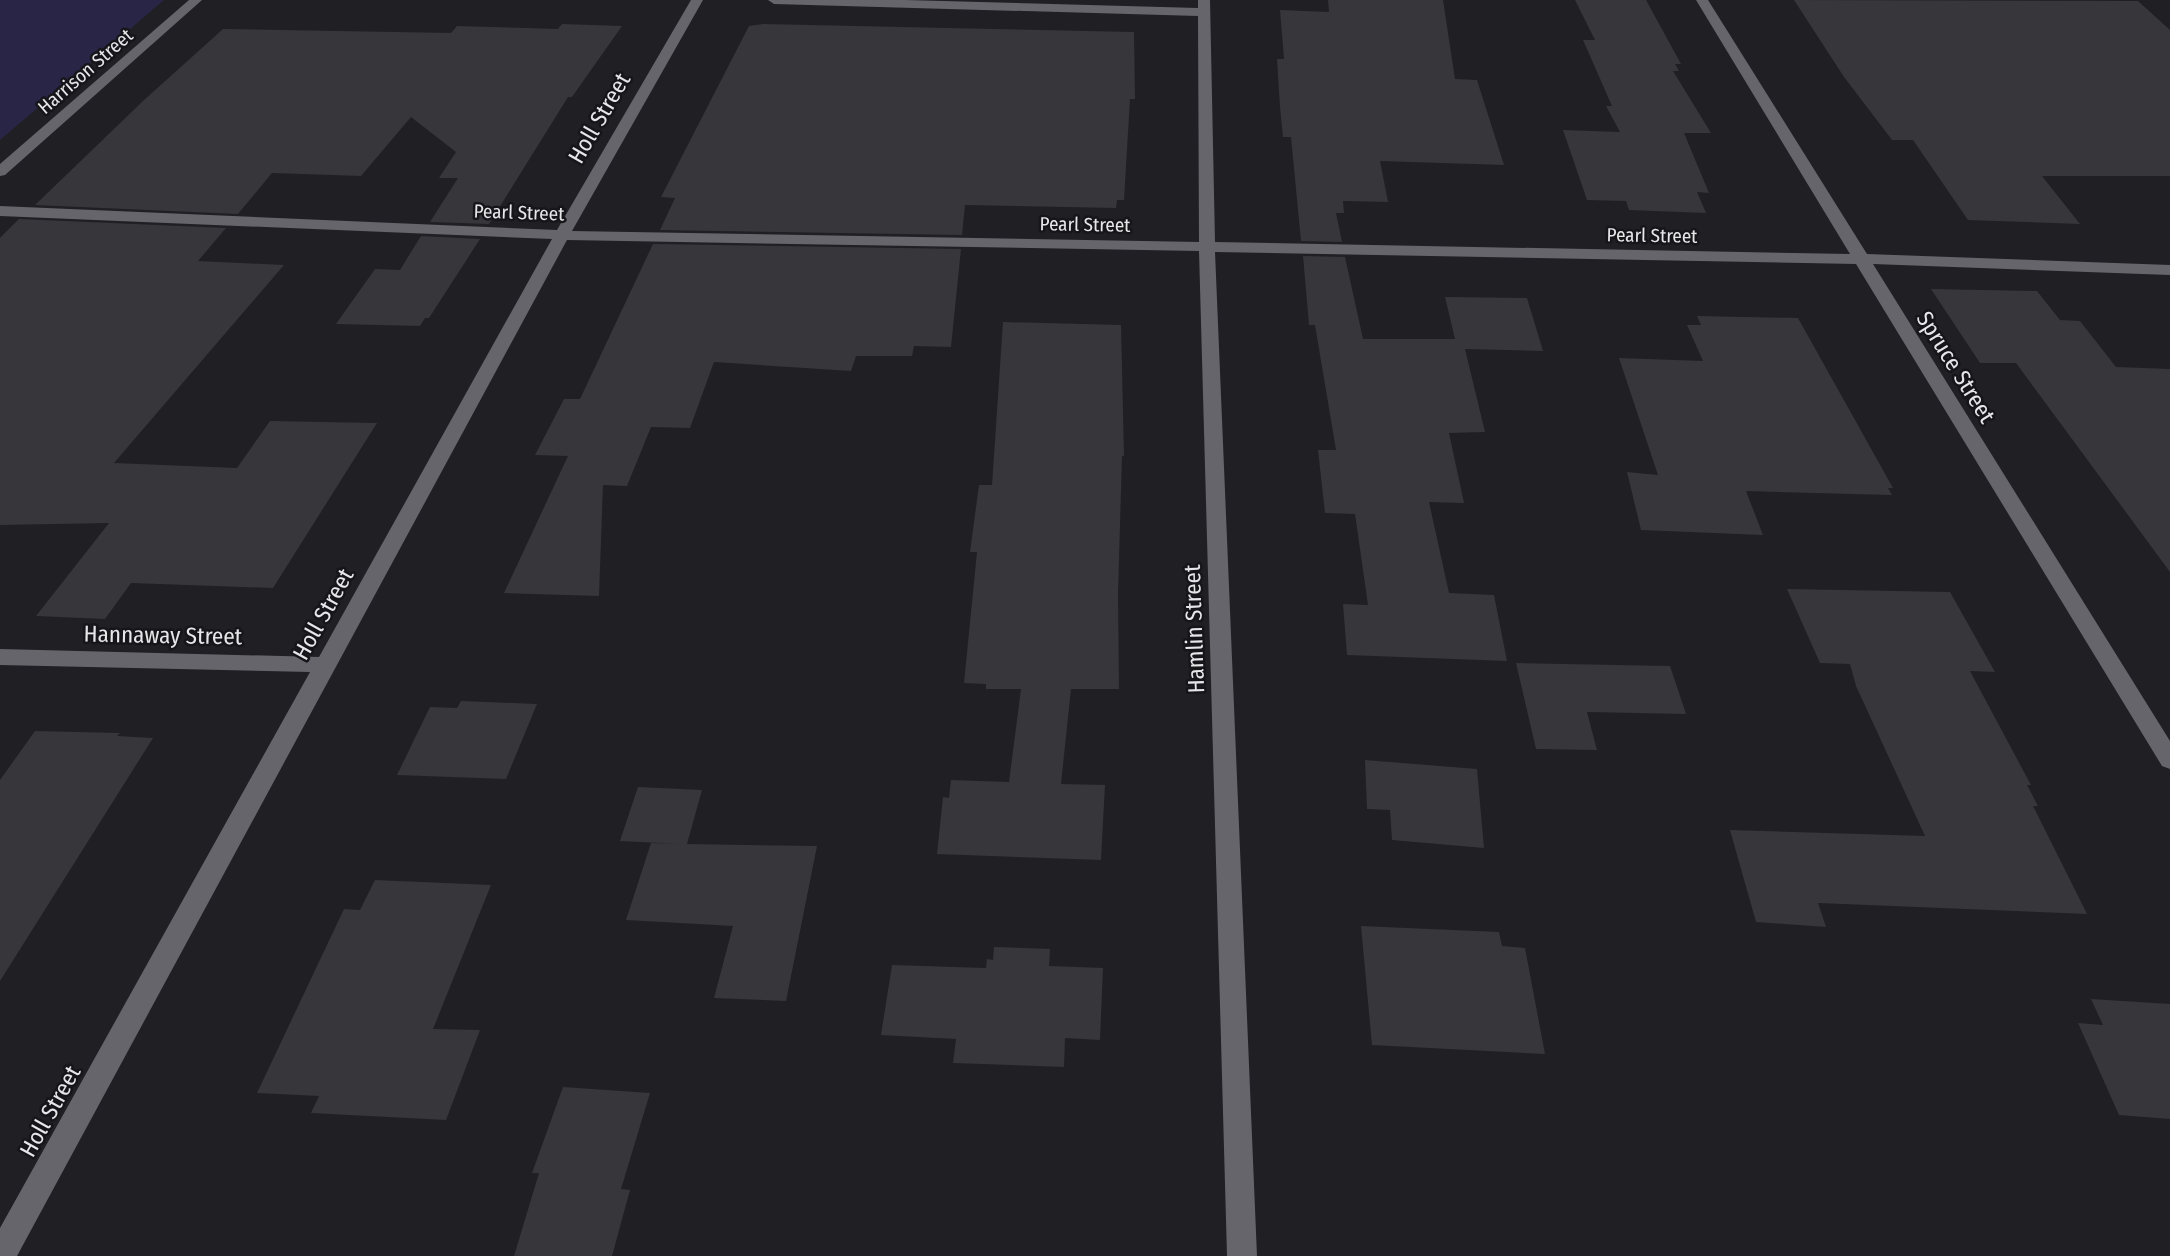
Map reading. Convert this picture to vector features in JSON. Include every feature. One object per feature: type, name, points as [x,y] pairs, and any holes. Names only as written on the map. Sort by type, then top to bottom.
[{"type":"street","name":"Harrison Street","points":[[0,172],[196,0]]},
{"type":"street","name":"Holl Street","points":[[1,1256],[562,235],[697,0]]},
{"type":"street","points":[[774,0],[1204,6]]},
{"type":"street","name":"Spruce Street","points":[[1702,0],[2170,760]]},
{"type":"street","name":"Hamlin Street","points":[[1204,6],[1208,248],[1242,1256]]},
{"type":"street","name":"Pearl Street","points":[[0,211],[562,235],[1861,259],[2170,270]]},
{"type":"street","name":"Hannaway Street","points":[[0,657],[325,665]]},
{"type":"shaded area","points":[[0,0],[164,0],[0,140]]},
{"type":"building","points":[[1328,0],[1443,0],[1455,79],[1477,80],[1504,165],[1380,161],[1388,202],[1343,201],[1344,213],[1336,213],[1342,242],[1301,241],[1291,137],[1283,137],[1280,107],[1277,59],[1284,59],[1280,10],[1329,12]]},
{"type":"building","points":[[1575,0],[1646,0],[1681,64],[1675,64],[1679,71],[1673,71],[1711,133],[1684,133],[1709,193],[1697,192],[1706,213],[1629,210],[1626,201],[1587,200],[1563,130],[1620,132],[1606,106],[1612,106],[1583,40],[1595,40]]},
{"type":"building","points":[[1794,0],[2138,1],[2170,30],[2170,176],[2042,176],[2080,224],[1968,220],[1913,140],[1892,140],[1844,77]]},
{"type":"building","points":[[562,24],[622,26],[572,97],[568,97],[489,224],[430,222],[458,178],[439,178],[456,152],[411,117],[361,176],[272,173],[238,214],[35,205],[143,101],[223,29],[451,33],[457,26],[558,29]]},
{"type":"building","points":[[763,24],[1134,32],[1135,99],[1130,99],[1124,200],[1117,200],[1116,208],[965,205],[962,235],[660,230],[675,198],[661,197],[749,26]]},
{"type":"building","points":[[19,219],[226,228],[198,261],[284,265],[114,463],[237,468],[270,421],[377,423],[273,588],[131,583],[105,619],[36,616],[109,523],[0,525],[0,238]]},
{"type":"building","points":[[421,236],[480,239],[429,318],[425,318],[420,326],[336,324],[375,269],[400,270]]},
{"type":"building","points":[[653,244],[961,249],[951,347],[914,346],[912,356],[856,356],[851,371],[714,362],[690,428],[651,427],[627,486],[603,485],[599,596],[504,593],[568,456],[535,455],[564,399],[580,399]]},
{"type":"building","points":[[1303,256],[1345,257],[1363,339],[1455,339],[1445,297],[1527,298],[1543,351],[1465,349],[1485,432],[1449,433],[1464,503],[1429,502],[1449,593],[1494,595],[1507,661],[1347,655],[1343,604],[1368,605],[1355,514],[1325,513],[1318,450],[1336,450],[1315,325],[1309,325]]},
{"type":"building","points":[[1931,289],[2037,291],[2060,320],[2080,321],[2116,367],[2170,369],[2170,572],[2016,363],[1980,363]]},
{"type":"building","points":[[1697,316],[1798,318],[1893,488],[1888,488],[1892,495],[1746,491],[1763,535],[1641,530],[1627,472],[1658,475],[1619,358],[1703,361],[1687,325],[1701,325]]},
{"type":"building","points":[[1003,322],[1121,325],[1124,456],[1118,594],[1119,689],[1071,689],[1061,784],[1105,785],[1101,860],[937,854],[943,797],[949,798],[951,780],[1009,782],[1021,689],[986,689],[986,684],[964,683],[977,552],[970,552],[979,485],[992,485]]},
{"type":"building","points":[[1787,589],[1950,592],[1995,672],[1970,671],[2031,785],[2027,785],[2038,806],[2033,806],[2087,914],[1818,903],[1826,927],[1756,922],[1730,830],[1925,836],[1856,686],[1850,664],[1820,663]]},
{"type":"building","points":[[1516,663],[1670,666],[1686,714],[1587,712],[1597,750],[1536,749]]},
{"type":"building","points":[[461,701],[537,704],[506,779],[397,775],[430,707],[457,708]]},
{"type":"building","points":[[35,731],[120,733],[117,736],[153,738],[0,981],[0,780]]},
{"type":"building","points":[[1365,760],[1477,769],[1484,848],[1392,840],[1390,810],[1367,809]]},
{"type":"building","points":[[638,787],[702,790],[687,844],[817,846],[786,1001],[714,998],[733,926],[626,920],[651,843],[681,844],[620,841]]},
{"type":"building","points":[[375,880],[491,885],[433,1029],[480,1030],[446,1120],[311,1113],[319,1096],[257,1093],[344,909],[360,910]]},
{"type":"building","points":[[1361,926],[1499,932],[1502,946],[1525,948],[1545,1054],[1372,1045]]},
{"type":"building","points":[[994,947],[1050,949],[1049,966],[1103,968],[1100,1040],[1065,1038],[1064,1067],[953,1063],[956,1039],[881,1035],[892,965],[986,968],[987,959],[993,960]]},
{"type":"building","points":[[2091,999],[2170,1004],[2170,1119],[2119,1115],[2078,1023],[2103,1025]]},
{"type":"building","points":[[563,1087],[650,1093],[621,1189],[630,1190],[612,1256],[514,1256],[539,1173],[532,1173]]}]
